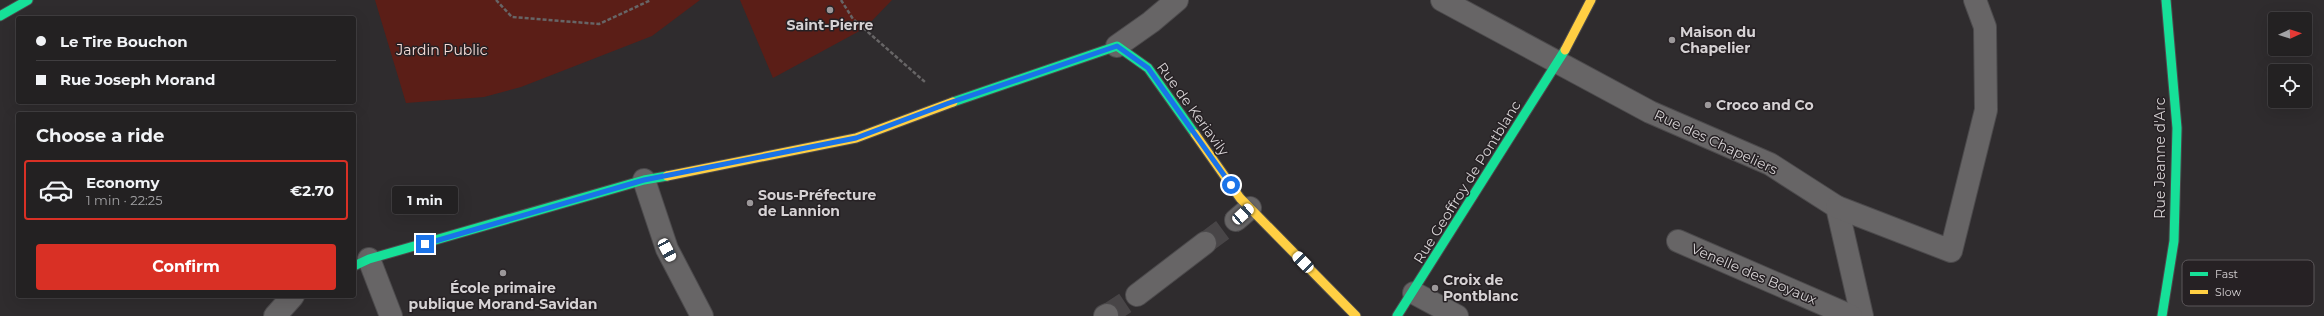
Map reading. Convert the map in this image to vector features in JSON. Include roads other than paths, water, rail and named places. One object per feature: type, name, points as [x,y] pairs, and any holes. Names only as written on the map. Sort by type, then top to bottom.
[{"type":"street","points":[[0,16],[28,0]]},
{"type":"street","points":[[391,316],[362,263],[644,180],[856,138],[949,103],[1117,46],[1151,22],[1177,0]]},
{"type":"street","name":"Rue des Chapeliers","points":[[1442,0],[1650,112],[1770,164],[1837,207],[1951,251],[1986,110],[1985,27],[1975,0]]},
{"type":"street","name":"Rue Geoffroy de Pontblanc","points":[[1397,316],[1414,292],[1558,62],[1591,0]]},
{"type":"street","name":"Rue Jeanne d'Arc","points":[[2162,316],[2174,241],[2177,128],[2166,0]]},
{"type":"street","name":"Rue de Keriavily","points":[[1117,46],[1148,68],[1240,198],[1243,214],[1356,316]]},
{"type":"street","points":[[644,180],[667,250],[702,316]]},
{"type":"street","points":[[1837,207],[1862,316]]},
{"type":"street","name":"Venelle des Boyaux","points":[[1678,241],[1851,316]]},
{"type":"street","points":[[1138,295],[1205,243]]},
{"type":"street","points":[[1414,292],[1457,316]]},
{"type":"street","points":[[275,316],[291,298]]},
{"type":"tunnel","points":[[1205,243],[1236,220]]},
{"type":"tunnel","points":[[1107,315],[1137,295]]},
{"type":"place","name":"Saint-Pierre","points":[[830,10]]},
{"type":"place","name":"Maison du Chapelier","points":[[1672,40]]},
{"type":"place","name":"Croco and Co","points":[[1708,105]]},
{"type":"place","name":"Sous-Préfecture de Lannion","points":[[750,203]]},
{"type":"place","name":"École primaire publique Morand-Savidan","points":[[503,273]]},
{"type":"place","name":"Croix de Pontblanc","points":[[1435,288]]},
{"type":"park label","name":"Jardin Public","points":[[442,50]]}]
